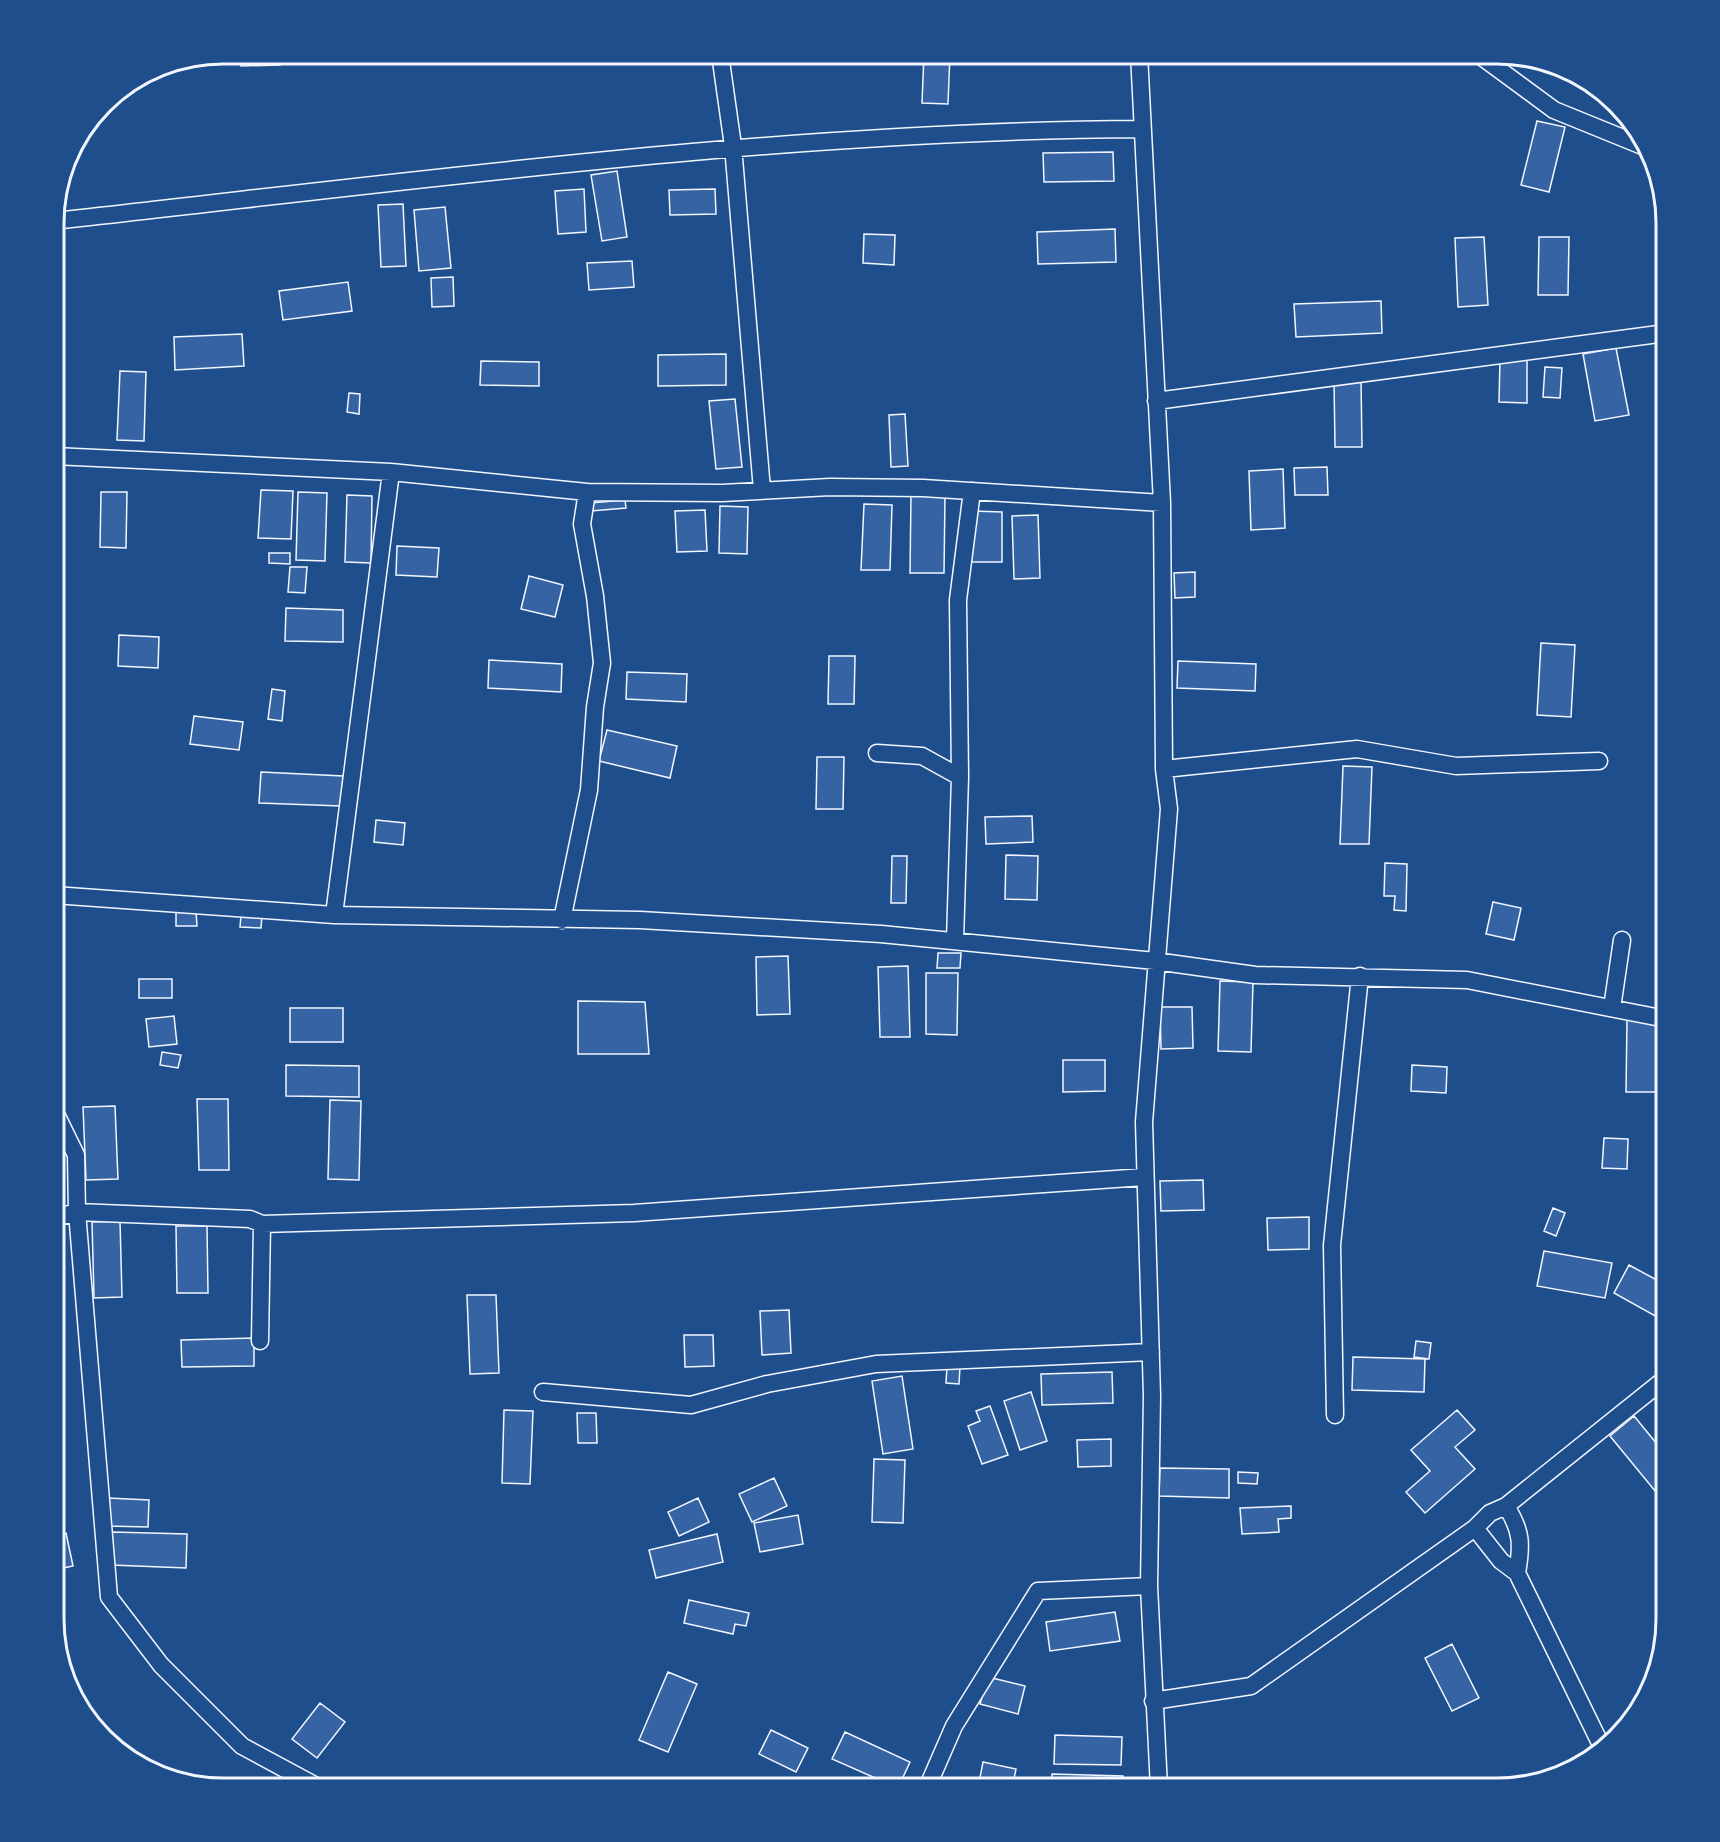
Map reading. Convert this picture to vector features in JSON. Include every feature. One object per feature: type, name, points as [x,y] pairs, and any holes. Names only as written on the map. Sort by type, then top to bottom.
[{"type":"street","points":[[721,64],[733,147],[762,490]]},
{"type":"street","points":[[1140,65],[1162,503],[1164,769],[1169,809],[1155,961],[1144,1122],[1150,1352],[1149,1586],[1158,1778]]},
{"type":"street","points":[[1493,65],[1554,110],[1633,142]]},
{"type":"street","points":[[65,219],[733,147],[1008,130],[1143,129]]},
{"type":"street","points":[[1156,400],[1656,334]]},
{"type":"street","points":[[65,457],[391,472],[587,492],[831,487],[972,491],[1162,503]]},
{"type":"street","points":[[334,915],[391,472]]},
{"type":"street","points":[[955,941],[960,777],[958,600],[972,491]]},
{"type":"street","points":[[562,920],[589,790],[595,707],[602,663],[595,596],[582,524],[587,492]]},
{"type":"street","points":[[1164,769],[1357,749],[1456,766],[1599,761]]},
{"type":"street","points":[[876,753],[922,756],[960,777]]},
{"type":"street","points":[[65,896],[334,915],[746,924],[955,941],[1155,961],[1255,975],[1467,980],[1656,1017]]},
{"type":"street","points":[[1612,1008],[1622,940]]},
{"type":"street","points":[[1335,1415],[1332,1245],[1360,976]]},
{"type":"street","points":[[64,1131],[76,1155],[77,1212],[109,1597],[161,1665],[242,1746],[301,1778]]},
{"type":"street","points":[[64,1215],[77,1212],[250,1219],[262,1224],[634,1213],[1144,1177]]},
{"type":"street","points":[[260,1341],[262,1224]]},
{"type":"street","points":[[543,1392],[691,1405],[767,1384],[876,1364],[1150,1352]]},
{"type":"street","points":[[1153,1701],[1251,1686],[1475,1528],[1490,1513],[1506,1506],[1656,1386]]},
{"type":"street","points":[[1506,1506],[1515,1520],[1522,1544],[1517,1573]]},
{"type":"street","points":[[1475,1528],[1501,1561],[1517,1573],[1599,1740]]},
{"type":"street","points":[[931,1778],[954,1726],[1038,1591],[1149,1586]]},
{"type":"building","points":[[241,64],[280,64],[280,65],[241,66]]},
{"type":"building","points":[[924,65],[950,65],[948,104],[922,103]]},
{"type":"building","points":[[1537,121],[1565,127],[1549,192],[1521,185]]},
{"type":"building","points":[[1113,152],[1114,181],[1044,182],[1043,153]]},
{"type":"building","points":[[617,171],[627,237],[602,241],[591,175]]},
{"type":"building","points":[[584,189],[586,232],[558,234],[555,191]]},
{"type":"building","points":[[715,189],[716,214],[670,215],[669,190]]},
{"type":"building","points":[[403,204],[406,266],[381,267],[378,205]]},
{"type":"building","points":[[445,207],[451,268],[419,271],[414,210]]},
{"type":"building","points":[[1115,229],[1116,262],[1038,264],[1037,232]]},
{"type":"building","points":[[864,234],[895,235],[894,265],[863,263]]},
{"type":"building","points":[[1484,237],[1488,305],[1458,307],[1455,238]]},
{"type":"building","points":[[1539,237],[1569,237],[1568,295],[1538,295]]},
{"type":"building","points":[[632,261],[634,287],[589,290],[587,263]]},
{"type":"building","points":[[453,277],[454,306],[432,307],[431,278]]},
{"type":"building","points":[[348,282],[352,311],[283,320],[279,291]]},
{"type":"building","points":[[1381,301],[1382,333],[1296,337],[1294,304]]},
{"type":"building","points":[[242,334],[244,366],[175,370],[174,337]]},
{"type":"building","points":[[1616,348],[1629,415],[1595,421],[1583,354]]},
{"type":"building","points":[[726,354],[726,385],[658,386],[658,355]]},
{"type":"building","points":[[1500,359],[1527,359],[1527,403],[1499,402]]},
{"type":"building","points":[[481,361],[539,362],[539,386],[480,385]]},
{"type":"building","points":[[1545,367],[1562,368],[1560,398],[1543,397]]},
{"type":"building","points":[[120,371],[146,372],[144,441],[117,440]]},
{"type":"building","points":[[1361,379],[1362,447],[1335,447],[1334,380]]},
{"type":"building","points":[[349,393],[360,394],[359,414],[347,412]]},
{"type":"building","points":[[735,399],[742,467],[716,469],[709,401]]},
{"type":"building","points":[[905,414],[908,466],[891,467],[889,415]]},
{"type":"building","points":[[1327,467],[1328,495],[1295,495],[1294,468]]},
{"type":"building","points":[[1283,469],[1285,528],[1251,530],[1249,471]]},
{"type":"building","points":[[261,490],[293,491],[291,539],[258,538]]},
{"type":"building","points":[[101,492],[127,492],[126,548],[100,547]]},
{"type":"building","points":[[298,492],[327,493],[325,561],[296,560]]},
{"type":"building","points":[[347,495],[372,496],[371,563],[345,562]]},
{"type":"building","points":[[911,495],[945,496],[944,573],[910,573]]},
{"type":"building","points":[[625,500],[626,508],[591,511],[590,503]]},
{"type":"building","points":[[864,504],[892,505],[890,570],[861,570]]},
{"type":"building","points":[[720,506],[748,507],[747,554],[719,553]]},
{"type":"building","points":[[705,510],[707,551],[677,552],[675,511]]},
{"type":"building","points":[[972,511],[1002,512],[1002,562],[971,562]]},
{"type":"building","points":[[1038,515],[1040,578],[1014,579],[1012,516]]},
{"type":"building","points":[[397,546],[439,548],[437,577],[396,575]]},
{"type":"building","points":[[269,553],[290,553],[290,564],[269,563]]},
{"type":"building","points":[[290,567],[307,567],[305,593],[288,592]]},
{"type":"building","points":[[1195,572],[1195,597],[1175,598],[1174,573]]},
{"type":"building","points":[[529,576],[563,585],[555,617],[521,609]]},
{"type":"building","points":[[286,608],[343,610],[343,642],[285,641]]},
{"type":"building","points":[[119,635],[159,637],[158,668],[118,666]]},
{"type":"building","points":[[1541,643],[1575,645],[1571,717],[1537,715]]},
{"type":"building","points":[[829,656],[855,656],[854,704],[828,704]]},
{"type":"building","points":[[489,660],[562,664],[561,692],[488,688]]},
{"type":"building","points":[[1178,661],[1256,664],[1255,691],[1177,688]]},
{"type":"building","points":[[627,672],[687,674],[686,702],[626,699]]},
{"type":"building","points":[[272,689],[285,691],[282,721],[268,719]]},
{"type":"building","points":[[194,716],[243,722],[239,750],[190,744]]},
{"type":"building","points":[[607,730],[677,746],[670,778],[599,761]]},
{"type":"building","points":[[817,757],[844,757],[843,809],[816,809]]},
{"type":"building","points":[[1343,766],[1372,767],[1369,844],[1340,844]]},
{"type":"building","points":[[261,772],[343,776],[341,806],[259,803]]},
{"type":"building","points":[[1032,816],[1033,842],[986,844],[985,817]]},
{"type":"building","points":[[376,820],[405,823],[403,845],[374,842]]},
{"type":"building","points":[[1006,855],[1038,856],[1037,900],[1005,899]]},
{"type":"building","points":[[892,856],[907,856],[906,903],[891,903]]},
{"type":"building","points":[[1385,863],[1407,864],[1406,911],[1394,910],[1395,896],[1384,896]]},
{"type":"building","points":[[1493,902],[1521,908],[1514,940],[1486,934]]},
{"type":"building","points":[[176,912],[196,912],[197,926],[176,926]]},
{"type":"building","points":[[241,915],[262,915],[261,928],[240,927]]},
{"type":"building","points":[[938,953],[961,953],[960,968],[937,968]]},
{"type":"building","points":[[788,956],[790,1014],[757,1015],[756,957]]},
{"type":"building","points":[[908,966],[910,1037],[880,1037],[878,967]]},
{"type":"building","points":[[926,973],[958,973],[957,1035],[926,1034]]},
{"type":"building","points":[[139,979],[172,979],[172,998],[139,998]]},
{"type":"building","points":[[1220,981],[1253,982],[1251,1052],[1218,1051]]},
{"type":"building","points":[[578,1001],[645,1002],[649,1054],[578,1054]]},
{"type":"building","points":[[1160,1007],[1192,1007],[1193,1048],[1161,1049]]},
{"type":"building","points":[[290,1008],[343,1008],[343,1042],[290,1042]]},
{"type":"building","points":[[174,1016],[177,1044],[149,1047],[146,1019]]},
{"type":"building","points":[[1627,1020],[1656,1020],[1656,1092],[1626,1092]]},
{"type":"building","points":[[162,1052],[181,1055],[178,1068],[160,1065]]},
{"type":"building","points":[[1063,1060],[1105,1060],[1105,1091],[1063,1092]]},
{"type":"building","points":[[286,1065],[359,1066],[359,1097],[286,1096]]},
{"type":"building","points":[[1412,1065],[1447,1067],[1446,1093],[1411,1091]]},
{"type":"building","points":[[197,1099],[228,1099],[229,1170],[199,1170]]},
{"type":"building","points":[[330,1100],[361,1101],[359,1180],[328,1179]]},
{"type":"building","points":[[115,1106],[118,1179],[86,1180],[83,1107]]},
{"type":"building","points":[[1604,1138],[1628,1139],[1627,1169],[1602,1168]]},
{"type":"building","points":[[1203,1180],[1204,1210],[1161,1211],[1160,1181]]},
{"type":"building","points":[[1553,1208],[1565,1213],[1556,1236],[1544,1231]]},
{"type":"building","points":[[1309,1217],[1309,1249],[1268,1250],[1267,1218]]},
{"type":"building","points":[[120,1221],[122,1297],[94,1298],[92,1222]]},
{"type":"building","points":[[176,1226],[207,1226],[208,1293],[177,1293]]},
{"type":"building","points":[[1544,1251],[1612,1263],[1605,1298],[1537,1286]]},
{"type":"building","points":[[1629,1265],[1656,1280],[1656,1316],[1614,1293]]},
{"type":"building","points":[[467,1295],[496,1295],[499,1373],[470,1374]]},
{"type":"building","points":[[789,1310],[791,1353],[762,1355],[760,1311]]},
{"type":"building","points":[[684,1335],[713,1335],[714,1366],[685,1367]]},
{"type":"building","points":[[254,1338],[254,1366],[182,1367],[181,1340]]},
{"type":"building","points":[[1416,1341],[1431,1343],[1429,1359],[1414,1357]]},
{"type":"building","points":[[1353,1357],[1425,1359],[1424,1392],[1352,1390]]},
{"type":"building","points":[[947,1366],[960,1366],[959,1384],[946,1383]]},
{"type":"building","points":[[1112,1372],[1113,1403],[1042,1405],[1041,1374]]},
{"type":"building","points":[[902,1376],[913,1449],[883,1454],[872,1381]]},
{"type":"building","points":[[1031,1392],[1047,1441],[1020,1450],[1004,1401]]},
{"type":"building","points":[[990,1406],[1008,1455],[982,1464],[968,1426],[980,1421],[976,1411]]},
{"type":"building","points":[[504,1410],[533,1411],[530,1484],[502,1483]]},
{"type":"building","points":[[1457,1410],[1475,1430],[1455,1447],[1475,1469],[1425,1513],[1406,1492],[1430,1471],[1411,1450]]},
{"type":"building","points":[[577,1413],[596,1413],[597,1443],[578,1443]]},
{"type":"building","points":[[1634,1416],[1656,1443],[1656,1492],[1610,1436]]},
{"type":"building","points":[[1111,1439],[1111,1466],[1078,1467],[1077,1440]]},
{"type":"building","points":[[874,1459],[905,1460],[903,1523],[872,1522]]},
{"type":"building","points":[[1160,1468],[1229,1469],[1229,1498],[1159,1496]]},
{"type":"building","points":[[1238,1472],[1258,1473],[1257,1484],[1238,1483]]},
{"type":"building","points":[[774,1478],[787,1506],[752,1522],[739,1494]]},
{"type":"building","points":[[108,1498],[149,1500],[148,1527],[107,1526]]},
{"type":"building","points":[[698,1498],[709,1522],[679,1536],[668,1512]]},
{"type":"building","points":[[1291,1506],[1291,1518],[1278,1519],[1279,1532],[1242,1534],[1240,1508]]},
{"type":"building","points":[[798,1515],[803,1544],[760,1552],[754,1523]]},
{"type":"building","points":[[112,1532],[187,1534],[186,1568],[111,1565]]},
{"type":"building","points":[[64,1533],[66,1533],[73,1566],[64,1568]]},
{"type":"building","points":[[717,1534],[723,1562],[656,1578],[649,1550]]},
{"type":"building","points":[[689,1600],[749,1613],[746,1626],[735,1624],[733,1634],[684,1623]]},
{"type":"building","points":[[1115,1612],[1120,1641],[1050,1651],[1046,1622]]},
{"type":"building","points":[[1452,1644],[1479,1698],[1452,1711],[1425,1658]]},
{"type":"building","points":[[668,1672],[697,1684],[668,1752],[639,1740]]},
{"type":"building","points":[[988,1677],[1025,1686],[1018,1714],[980,1704]]},
{"type":"building","points":[[320,1703],[345,1722],[317,1758],[292,1739]]},
{"type":"building","points":[[771,1730],[808,1748],[796,1772],[759,1754]]},
{"type":"building","points":[[845,1732],[910,1762],[903,1778],[875,1778],[832,1759]]},
{"type":"building","points":[[1055,1735],[1122,1737],[1121,1765],[1054,1764]]},
{"type":"building","points":[[983,1762],[1016,1769],[1014,1778],[980,1778]]},
{"type":"building","points":[[1052,1774],[1123,1776],[1123,1778],[1052,1778]]}]
